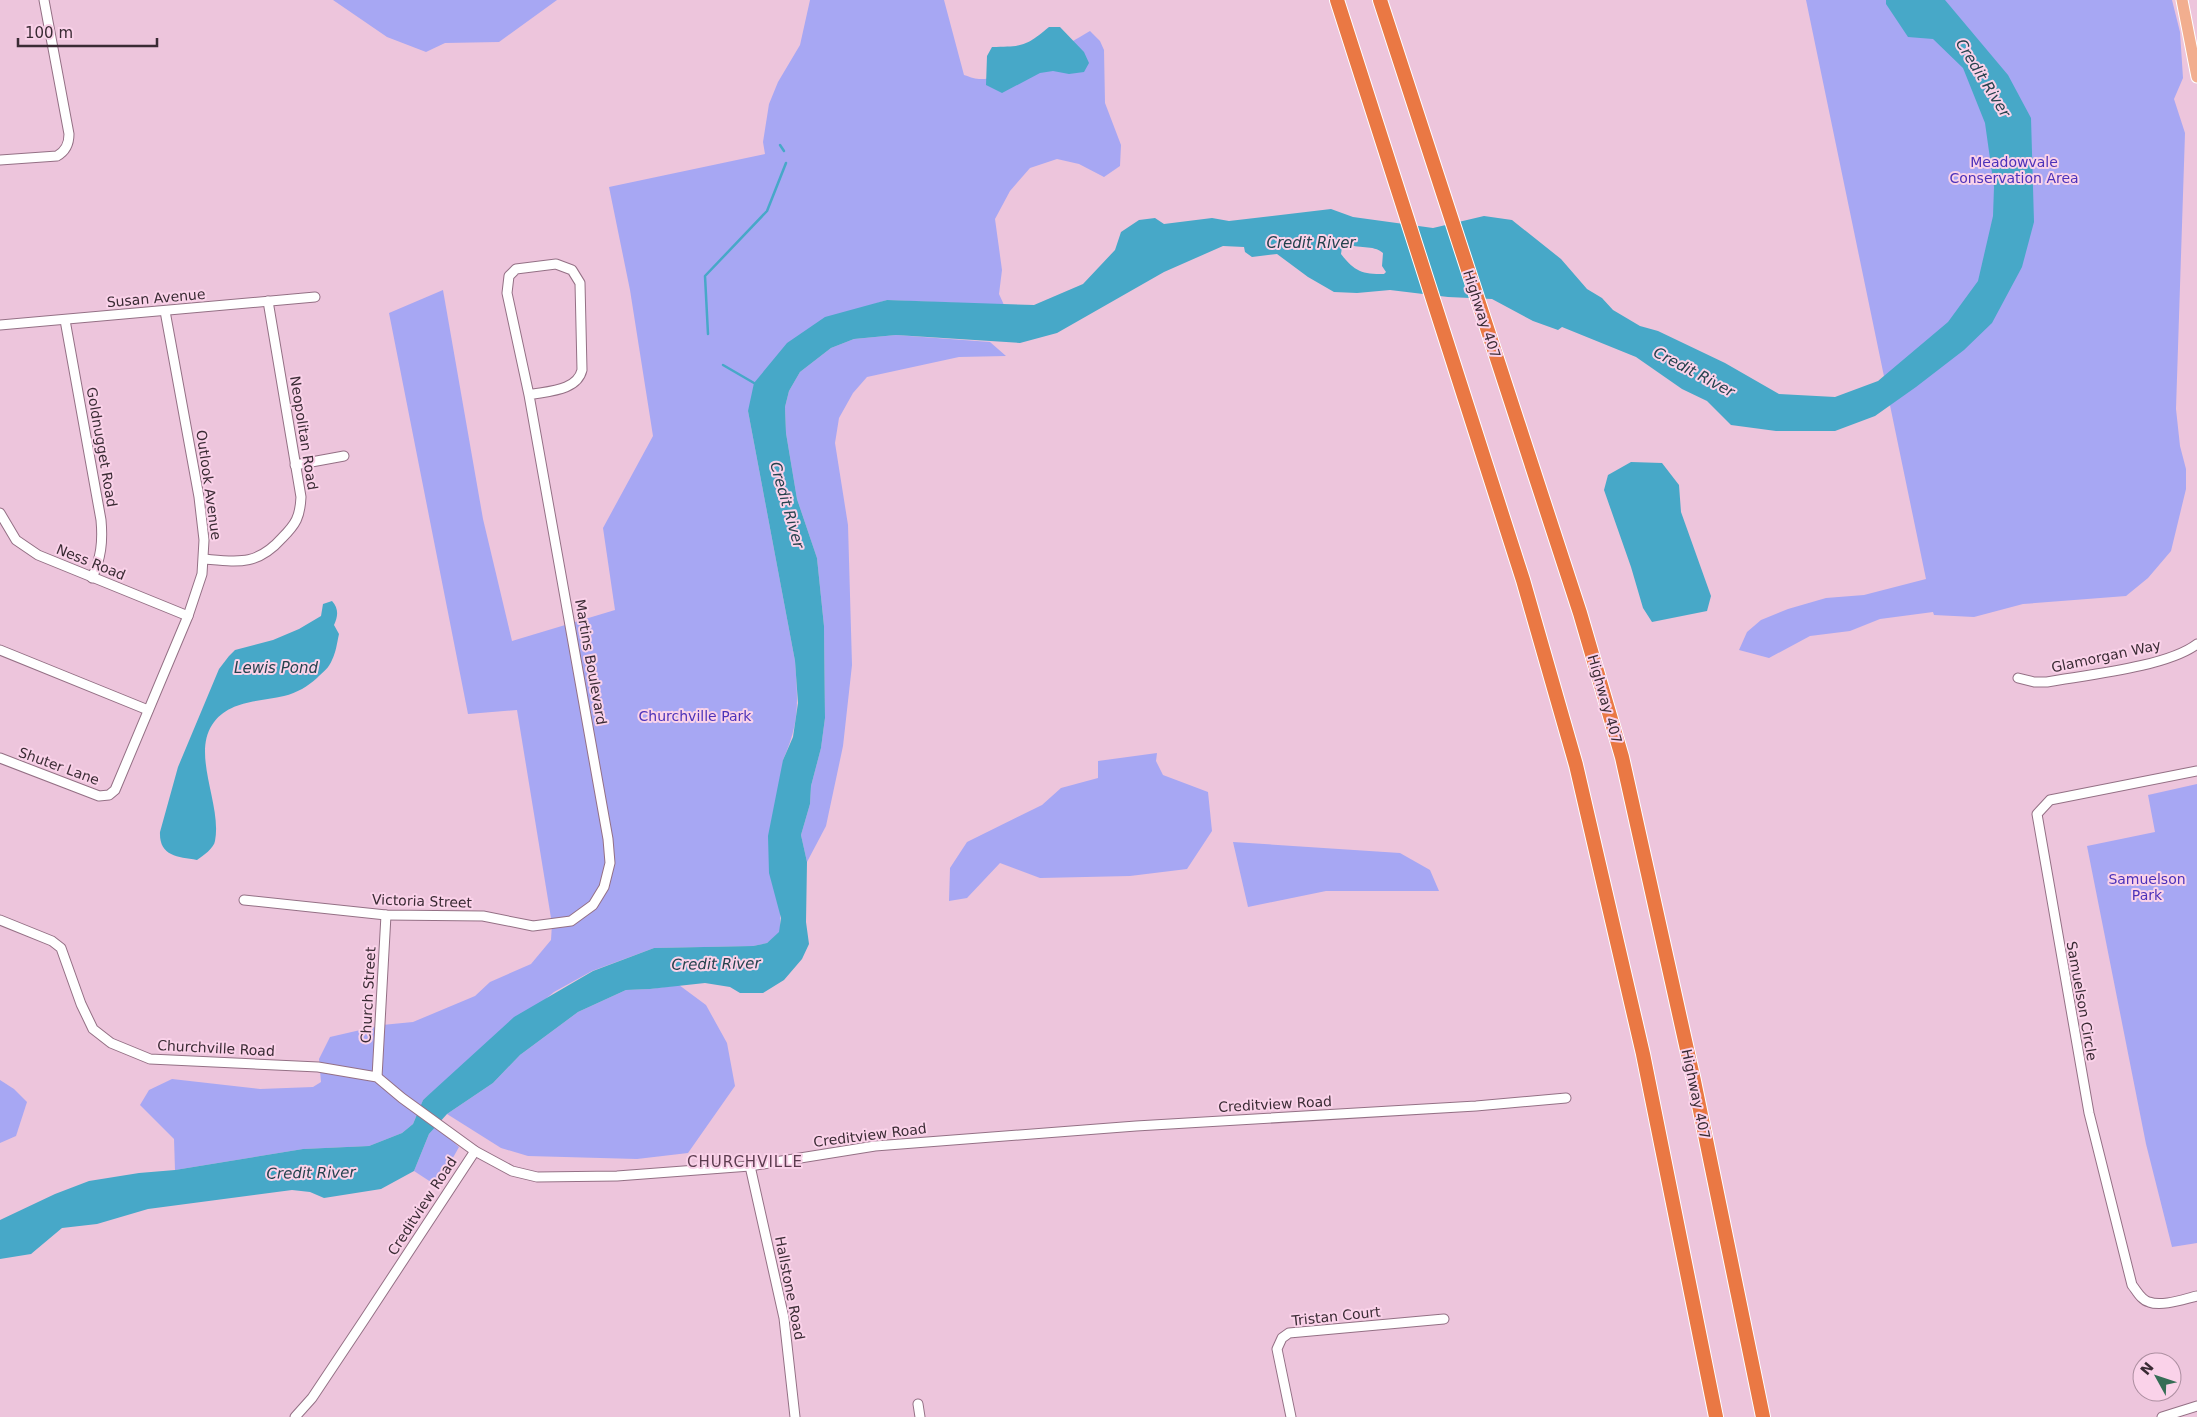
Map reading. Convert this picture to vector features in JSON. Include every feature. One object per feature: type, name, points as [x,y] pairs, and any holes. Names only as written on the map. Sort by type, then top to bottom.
[{"type":"highway","points":[[1337,0],[1523,580],[1576,766],[1643,1054],[1716,1417]]},
{"type":"highway","name":"Highway 407","points":[[1380,0],[1580,613],[1622,757],[1692,1072],[1763,1417]]},
{"type":"main road","points":[[2182,0],[2197,77]]},
{"type":"street","points":[[0,160],[57,156],[62,153],[69,143],[69,134],[44,0]]},
{"type":"street","name":"Martins Boulevard","points":[[529,395],[571,386],[579,380],[582,370],[580,283],[572,270],[556,264],[516,269],[509,276],[508,300],[529,395],[608,838],[610,863],[604,887],[593,905],[571,921]]},
{"type":"street","name":"Susan Avenue","points":[[0,325],[315,297]]},
{"type":"street","name":"Neopolitan Road","points":[[204,558],[247,561],[261,557],[273,549],[300,515],[301,497],[268,301]]},
{"type":"street","name":"Outlook Avenue","points":[[109,795],[115,790],[188,616],[202,574],[204,558],[199,497],[165,311]]},
{"type":"street","name":"Goldnugget Road","points":[[65,320],[101,520],[103,544],[99,563],[92,578]]},
{"type":"street","points":[[295,465],[344,456]]},
{"type":"street","name":"Ness Road","points":[[0,513],[16,540],[38,555],[188,616]]},
{"type":"street","name":"Glamorgan Way","points":[[2018,678],[2034,682],[2047,682],[2157,662],[2180,654],[2197,644]]},
{"type":"street","points":[[0,650],[148,710]]},
{"type":"street","name":"Shuter Lane","points":[[0,758],[99,796],[109,795]]},
{"type":"street","name":"Samuelson Circle","points":[[2197,771],[2050,800],[2037,814],[2088,1113],[2132,1285],[2140,1296],[2149,1302],[2162,1302],[2197,1296]]},
{"type":"street","name":"Victoria Street","points":[[244,900],[386,915],[483,916],[533,926],[571,921]]},
{"type":"street","name":"Church Street","points":[[377,1077],[386,915]]},
{"type":"street","name":"Churchville Road","points":[[0,920],[52,942],[61,948],[80,1004],[93,1030],[111,1044],[150,1059],[318,1067],[377,1077]]},
{"type":"street","points":[[377,1077],[402,1098],[474,1151]]},
{"type":"street","name":"Creditview Road","points":[[295,1417],[312,1398],[474,1151],[512,1170],[537,1178],[617,1176],[750,1166],[874,1146],[1136,1126],[1476,1106],[1566,1098]]},
{"type":"street","name":"Hallstone Road","points":[[750,1166],[784,1318],[795,1417]]},
{"type":"street","name":"Tristan Court","points":[[1291,1417],[1277,1349],[1282,1338],[1289,1333],[1444,1319]]},
{"type":"street","points":[[918,1404],[920,1417]]},
{"type":"street","points":[[2162,1417],[2197,1406]]},
{"type":"green space","points":[[333,0],[557,0],[499,42],[445,43],[426,52],[387,37]]},
{"type":"green space","name":"Churchville Park","points":[[810,0],[944,0],[964,75],[977,79],[990,78],[1019,68],[1052,53],[1090,31],[1100,41],[1104,50],[1105,103],[1121,145],[1120,166],[1104,177],[1079,164],[1057,159],[1030,168],[1010,191],[995,219],[1002,270],[999,294],[1004,305],[887,300],[868,306],[748,411],[795,661],[796,675],[797,700],[795,723],[789,747],[783,760],[780,932],[767,943],[753,946],[654,948],[592,971],[554,992],[423,1100],[413,1124],[402,1133],[369,1146],[303,1149],[175,1170],[174,1139],[140,1105],[149,1090],[172,1079],[260,1089],[313,1087],[321,1082],[319,1059],[330,1037],[382,1025],[413,1022],[475,996],[490,982],[531,964],[551,940],[552,924],[517,710],[468,714],[389,313],[443,290],[483,519],[512,641],[615,610],[603,528],[653,436],[630,290],[609,187],[765,154],[763,142],[769,104],[778,82],[800,45]]},
{"type":"green space","name":"Meadowvale Conservation Area","points":[[1806,0],[2172,0],[2180,32],[2183,78],[2174,99],[2185,133],[2176,409],[2180,446],[2186,469],[2186,489],[2171,551],[2148,578],[2126,596],[2023,604],[1974,617],[1934,615],[1933,612],[1880,619],[1850,631],[1810,636],[1769,658],[1739,650],[1747,632],[1761,620],[1788,609],[1826,598],[1864,595],[1926,579]]},
{"type":"green space","points":[[896,335],[990,342],[1006,356],[959,357],[867,377],[853,393],[839,418],[835,443],[848,525],[852,665],[843,746],[826,826],[807,862],[801,835],[810,804],[811,786],[821,748],[825,718],[824,626],[817,558],[797,499],[786,433],[785,407],[789,391],[800,372],[831,348],[854,339]]},
{"type":"green space","points":[[1157,753],[1156,761],[1163,775],[1208,792],[1212,831],[1187,869],[1130,876],[1040,878],[1000,863],[967,898],[949,901],[950,868],[967,842],[1042,805],[1061,788],[1098,778],[1098,761]]},
{"type":"green space","name":"Samuelson Park","points":[[2197,784],[2197,1243],[2172,1247],[2146,1144],[2087,846],[2155,832],[2148,795]]},
{"type":"green space","points":[[1233,842],[1400,853],[1430,870],[1439,891],[1326,891],[1248,907]]},
{"type":"green space","points":[[679,985],[706,1005],[727,1043],[735,1086],[688,1153],[637,1159],[528,1156],[501,1148],[447,1114],[493,1083],[520,1055],[578,1012],[626,990]]},
{"type":"green space","points":[[0,1080],[14,1089],[27,1102],[16,1136],[0,1143]]},
{"type":"green space","points":[[436,1126],[459,1147],[437,1186],[414,1171],[429,1134]]},
{"type":"water","name":"Credit River","points":[[1886,0],[1945,0],[2008,75],[2031,118],[2034,222],[2022,267],[1992,323],[1964,350],[1875,416],[1835,431],[1776,431],[1731,425],[1707,401],[1682,389],[1636,357],[1562,327],[1558,330],[1533,321],[1492,299],[1448,297],[1390,290],[1357,293],[1334,292],[1308,277],[1277,254],[1252,257],[1245,252],[1244,247],[1223,246],[1164,272],[1057,333],[1020,343],[896,335],[854,339],[831,348],[800,372],[789,391],[785,407],[786,433],[797,499],[817,558],[824,626],[825,718],[821,748],[811,786],[810,804],[801,835],[807,862],[806,922],[809,944],[802,959],[784,980],[763,993],[740,993],[730,987],[705,983],[626,990],[578,1012],[520,1055],[493,1083],[447,1114],[429,1134],[414,1171],[381,1189],[324,1198],[310,1192],[292,1190],[148,1209],[97,1224],[62,1228],[31,1254],[0,1259],[0,1220],[55,1194],[89,1181],[139,1173],[175,1170],[303,1149],[369,1146],[402,1133],[413,1124],[423,1100],[514,1017],[593,971],[654,948],[753,946],[767,943],[779,932],[781,918],[769,873],[768,836],[783,760],[793,737],[798,703],[795,661],[748,411],[754,383],[787,343],[825,317],[887,300],[1034,305],[1083,284],[1115,250],[1121,232],[1139,220],[1155,218],[1164,224],[1212,218],[1229,221],[1331,209],[1353,217],[1433,228],[1484,216],[1512,220],[1561,259],[1587,289],[1602,298],[1613,310],[1640,326],[1658,331],[1725,363],[1779,394],[1835,397],[1878,381],[1948,322],[1978,281],[1993,216],[1994,187],[1985,123],[1963,68],[1933,39],[1908,37],[1886,4]],"holes":[[[1346,243],[1375,249],[1383,253],[1382,266],[1386,272],[1384,274],[1364,272],[1351,265],[1341,254],[1342,247]]]},
{"type":"water","points":[[1049,27],[1060,27],[1084,52],[1089,63],[1084,72],[1069,74],[1053,71],[1040,73],[1002,93],[986,85],[987,56],[992,47],[1017,46],[1029,42]]},
{"type":"water","points":[[1631,462],[1662,463],[1679,485],[1681,512],[1711,596],[1707,611],[1652,622],[1643,608],[1604,490],[1608,475]]},
{"type":"water","name":"Lewis Pond","points":[[332,601],[337,613],[334,625],[339,634],[333,657],[326,670],[310,684],[298,691],[284,696],[235,706],[226,711],[212,725],[207,737],[205,751],[215,812],[216,827],[213,846],[197,860],[176,856],[166,851],[160,840],[160,832],[178,767],[219,669],[235,650],[273,640],[299,629],[321,616],[323,604]]},
{"type":"waterway","points":[[780,145],[784,151]]},
{"type":"waterway","points":[[708,334],[705,276],[767,211],[786,163]]},
{"type":"waterway","points":[[723,365],[754,383]]},
{"type":"district","name":"CHURCHVILLE","points":[[745,1162]]}]
